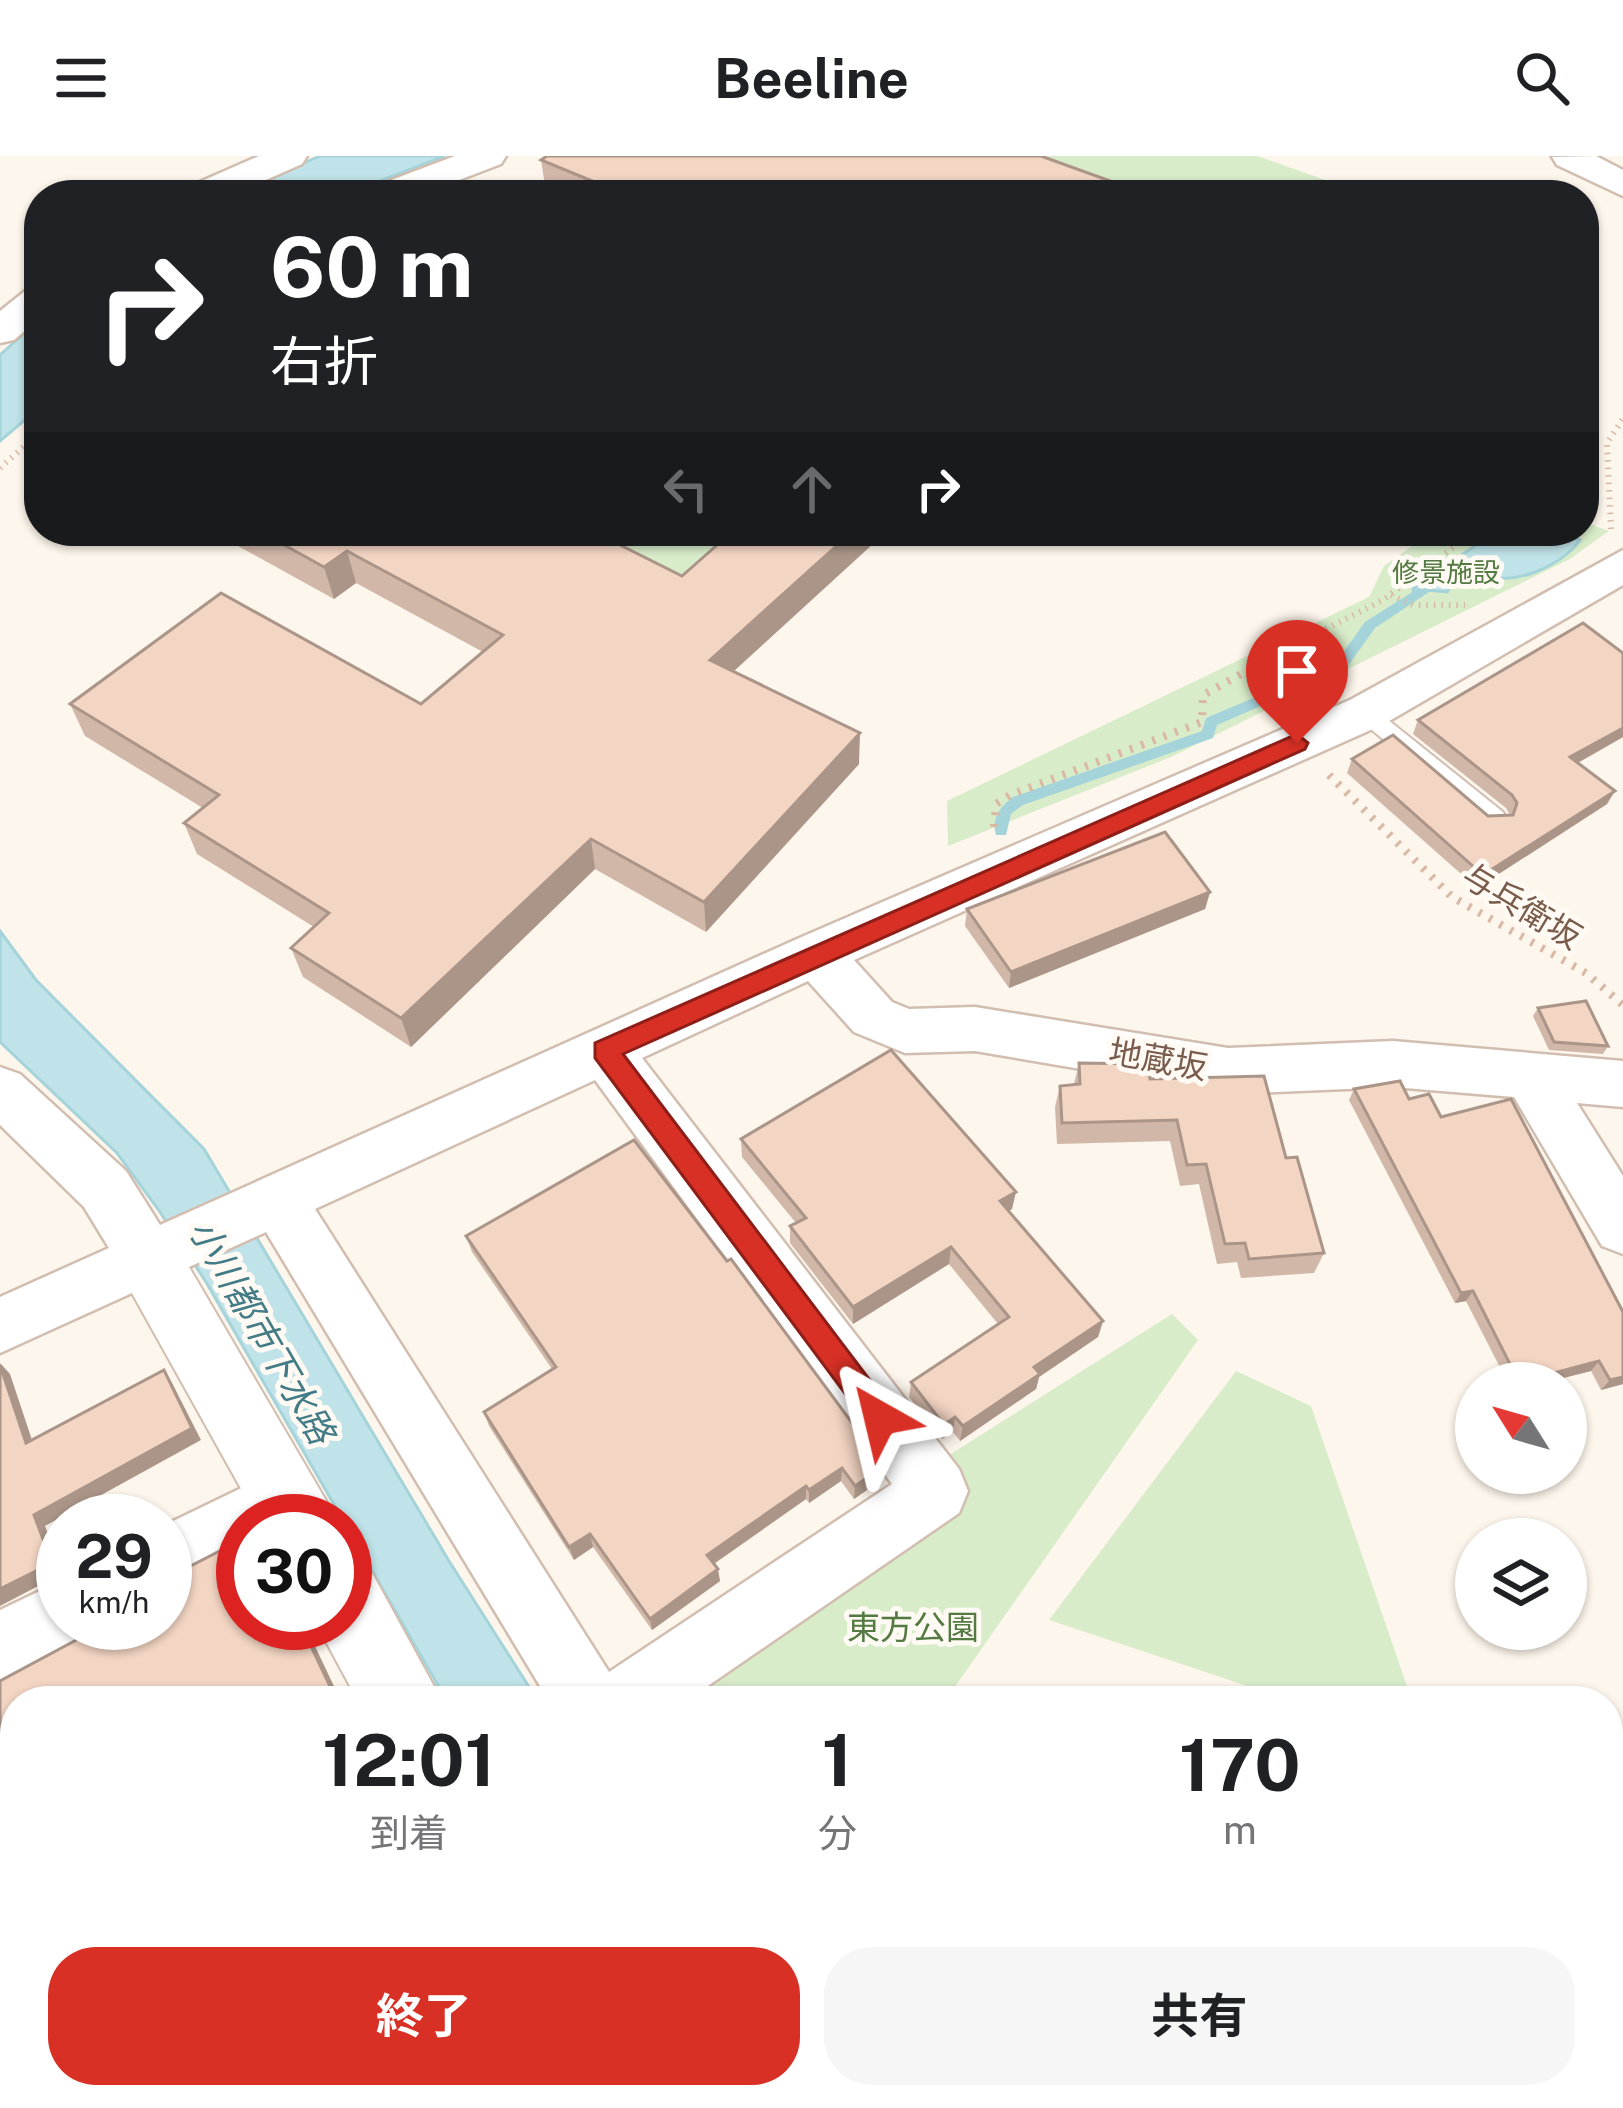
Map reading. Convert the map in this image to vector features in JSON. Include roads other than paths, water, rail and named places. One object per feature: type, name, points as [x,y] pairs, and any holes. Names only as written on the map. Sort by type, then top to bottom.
[{"type":"street","points":[[234,180],[287,156]]},
{"type":"street","points":[[425,180],[488,156]]},
{"type":"street","points":[[1570,157],[1623,185]]},
{"type":"street","points":[[0,331],[24,311]]},
{"type":"street","points":[[0,1326],[816,954],[1367,712],[1623,565]]},
{"type":"street","name":"地蔵坂","points":[[816,954],[873,1017],[905,1031],[975,1028],[1228,1071],[1394,1064],[1623,1084]]},
{"type":"street","points":[[605,1051],[936,1491],[648,1686]]},
{"type":"street","points":[[1532,1077],[1623,1228]]},
{"type":"street","points":[[0,1090],[105,1190],[154,1256],[286,1494]]},
{"type":"street","points":[[270,1202],[578,1686]]},
{"type":"street","points":[[0,1646],[36,1627]]},
{"type":"street","points":[[372,1648],[394,1686]]},
{"type":"lane","points":[[1367,712],[1494,819]]},
{"type":"water","points":[[320,156],[445,156],[382,180],[266,180]]},
{"type":"water","points":[[24,333],[24,421],[0,441],[0,355]]},
{"type":"water","points":[[1475,546],[1575,546],[1548,566],[1520,576],[1481,573],[1482,559],[1469,563],[1447,592],[1426,590],[1415,596],[1413,589]]},
{"type":"water","name":"小川都市下水路","points":[[0,931],[36,980],[204,1149],[528,1686],[438,1686],[372,1571],[372,1494],[328,1494],[206,1282],[117,1153],[0,1042]]},
{"type":"waterway","points":[[1001,831],[1004,812],[1018,801],[1208,734],[1211,722],[1340,667],[1370,625],[1433,583]]},
{"type":"park label","name":"修景施設","points":[[1446,573]]},
{"type":"park label","name":"東方公園","points":[[913,1627]]}]
